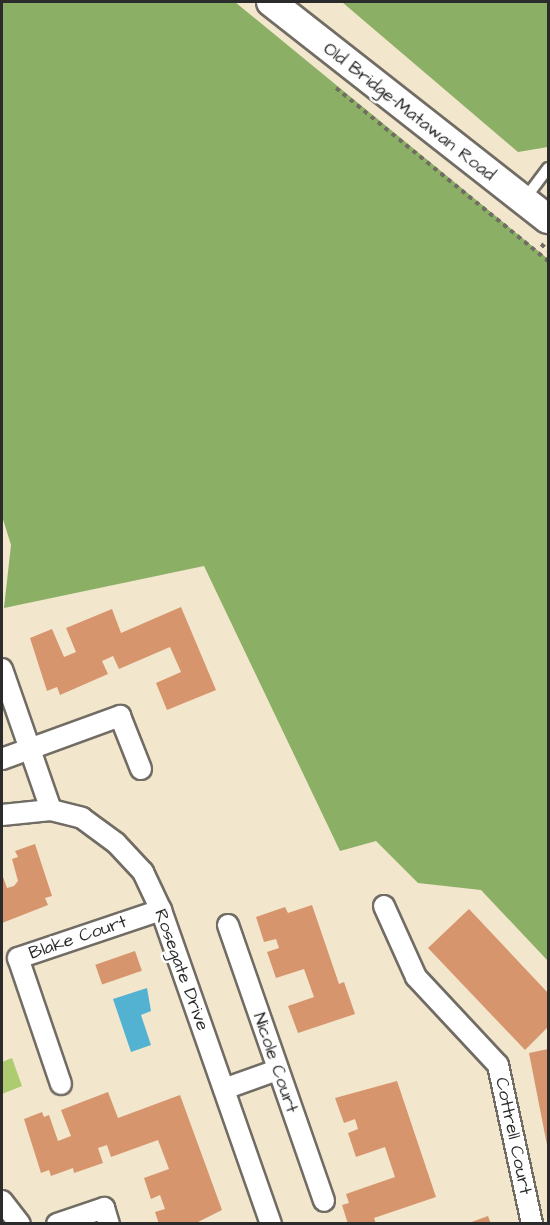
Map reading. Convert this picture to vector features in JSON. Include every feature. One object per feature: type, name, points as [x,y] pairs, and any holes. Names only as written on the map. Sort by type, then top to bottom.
[{"type":"main road","name":"Old Bridge-Matawan Road","points":[[271,2],[549,219]]},
{"type":"street","points":[[2,669],[51,810]]},
{"type":"street","points":[[2,759],[120,716],[141,769]]},
{"type":"street","name":"Rosegate Drive","points":[[2,815],[51,810],[82,818],[116,843],[143,872],[161,910],[271,1224]]},
{"type":"street","name":"Cottrell Court","points":[[384,906],[416,977],[498,1065],[532,1224]]},
{"type":"street","name":"Blake Court","points":[[62,1084],[18,958],[161,910]]},
{"type":"street","name":"Nicole Court","points":[[228,925],[324,1201]]},
{"type":"street","points":[[224,1089],[277,1070]]},
{"type":"street","points":[[2,1201],[20,1224]]},
{"type":"street","points":[[57,1224],[104,1208],[109,1224]]},
{"type":"lane","points":[[524,200],[549,168]]},
{"type":"path","points":[[332,84],[549,261]]},
{"type":"green space","points":[[2,2],[235,2],[548,259],[548,961],[481,890],[418,883],[376,841],[340,851],[204,566],[4,608],[11,545],[2,516]]},
{"type":"green space","points":[[342,2],[548,2],[548,147],[518,152]]},
{"type":"green space","points":[[12,1058],[22,1086],[2,1094],[2,1062]]},
{"type":"water","points":[[147,988],[151,1011],[141,1015],[151,1045],[131,1052],[113,999]]},
{"type":"building","points":[[181,607],[216,690],[167,710],[156,683],[181,672],[170,647],[119,669],[113,656],[102,661],[108,674],[60,695],[57,687],[47,691],[30,638],[52,629],[64,657],[76,652],[66,628],[112,609],[121,633]]},
{"type":"building","points":[[35,844],[52,896],[45,898],[48,905],[2,923],[2,874],[7,888],[14,886],[18,881],[12,859],[18,857],[15,851]]},
{"type":"building","points":[[312,905],[339,984],[344,982],[355,1014],[298,1033],[288,1006],[314,997],[304,969],[276,978],[267,952],[279,948],[276,939],[264,942],[256,917],[285,907],[288,913]]},
{"type":"building","points":[[469,909],[548,993],[548,1027],[525,1050],[428,948]]},
{"type":"building","points":[[135,951],[142,971],[102,985],[95,965]]},
{"type":"building","points":[[548,1049],[548,1145],[547,1145],[529,1053]]},
{"type":"building","points":[[397,1081],[436,1197],[374,1218],[376,1224],[348,1224],[342,1205],[349,1203],[346,1194],[395,1177],[385,1147],[356,1157],[348,1133],[358,1129],[355,1119],[344,1123],[335,1098]]},
{"type":"building","points":[[108,1092],[118,1118],[180,1095],[222,1210],[194,1224],[159,1224],[155,1212],[165,1209],[160,1195],[151,1199],[144,1178],[169,1169],[158,1140],[111,1157],[107,1145],[98,1148],[103,1163],[74,1173],[73,1168],[51,1176],[49,1170],[41,1173],[24,1119],[42,1112],[44,1117],[49,1115],[58,1141],[71,1136],[61,1110]]},
{"type":"building","points":[[488,1216],[491,1224],[469,1224],[469,1223]]}]
